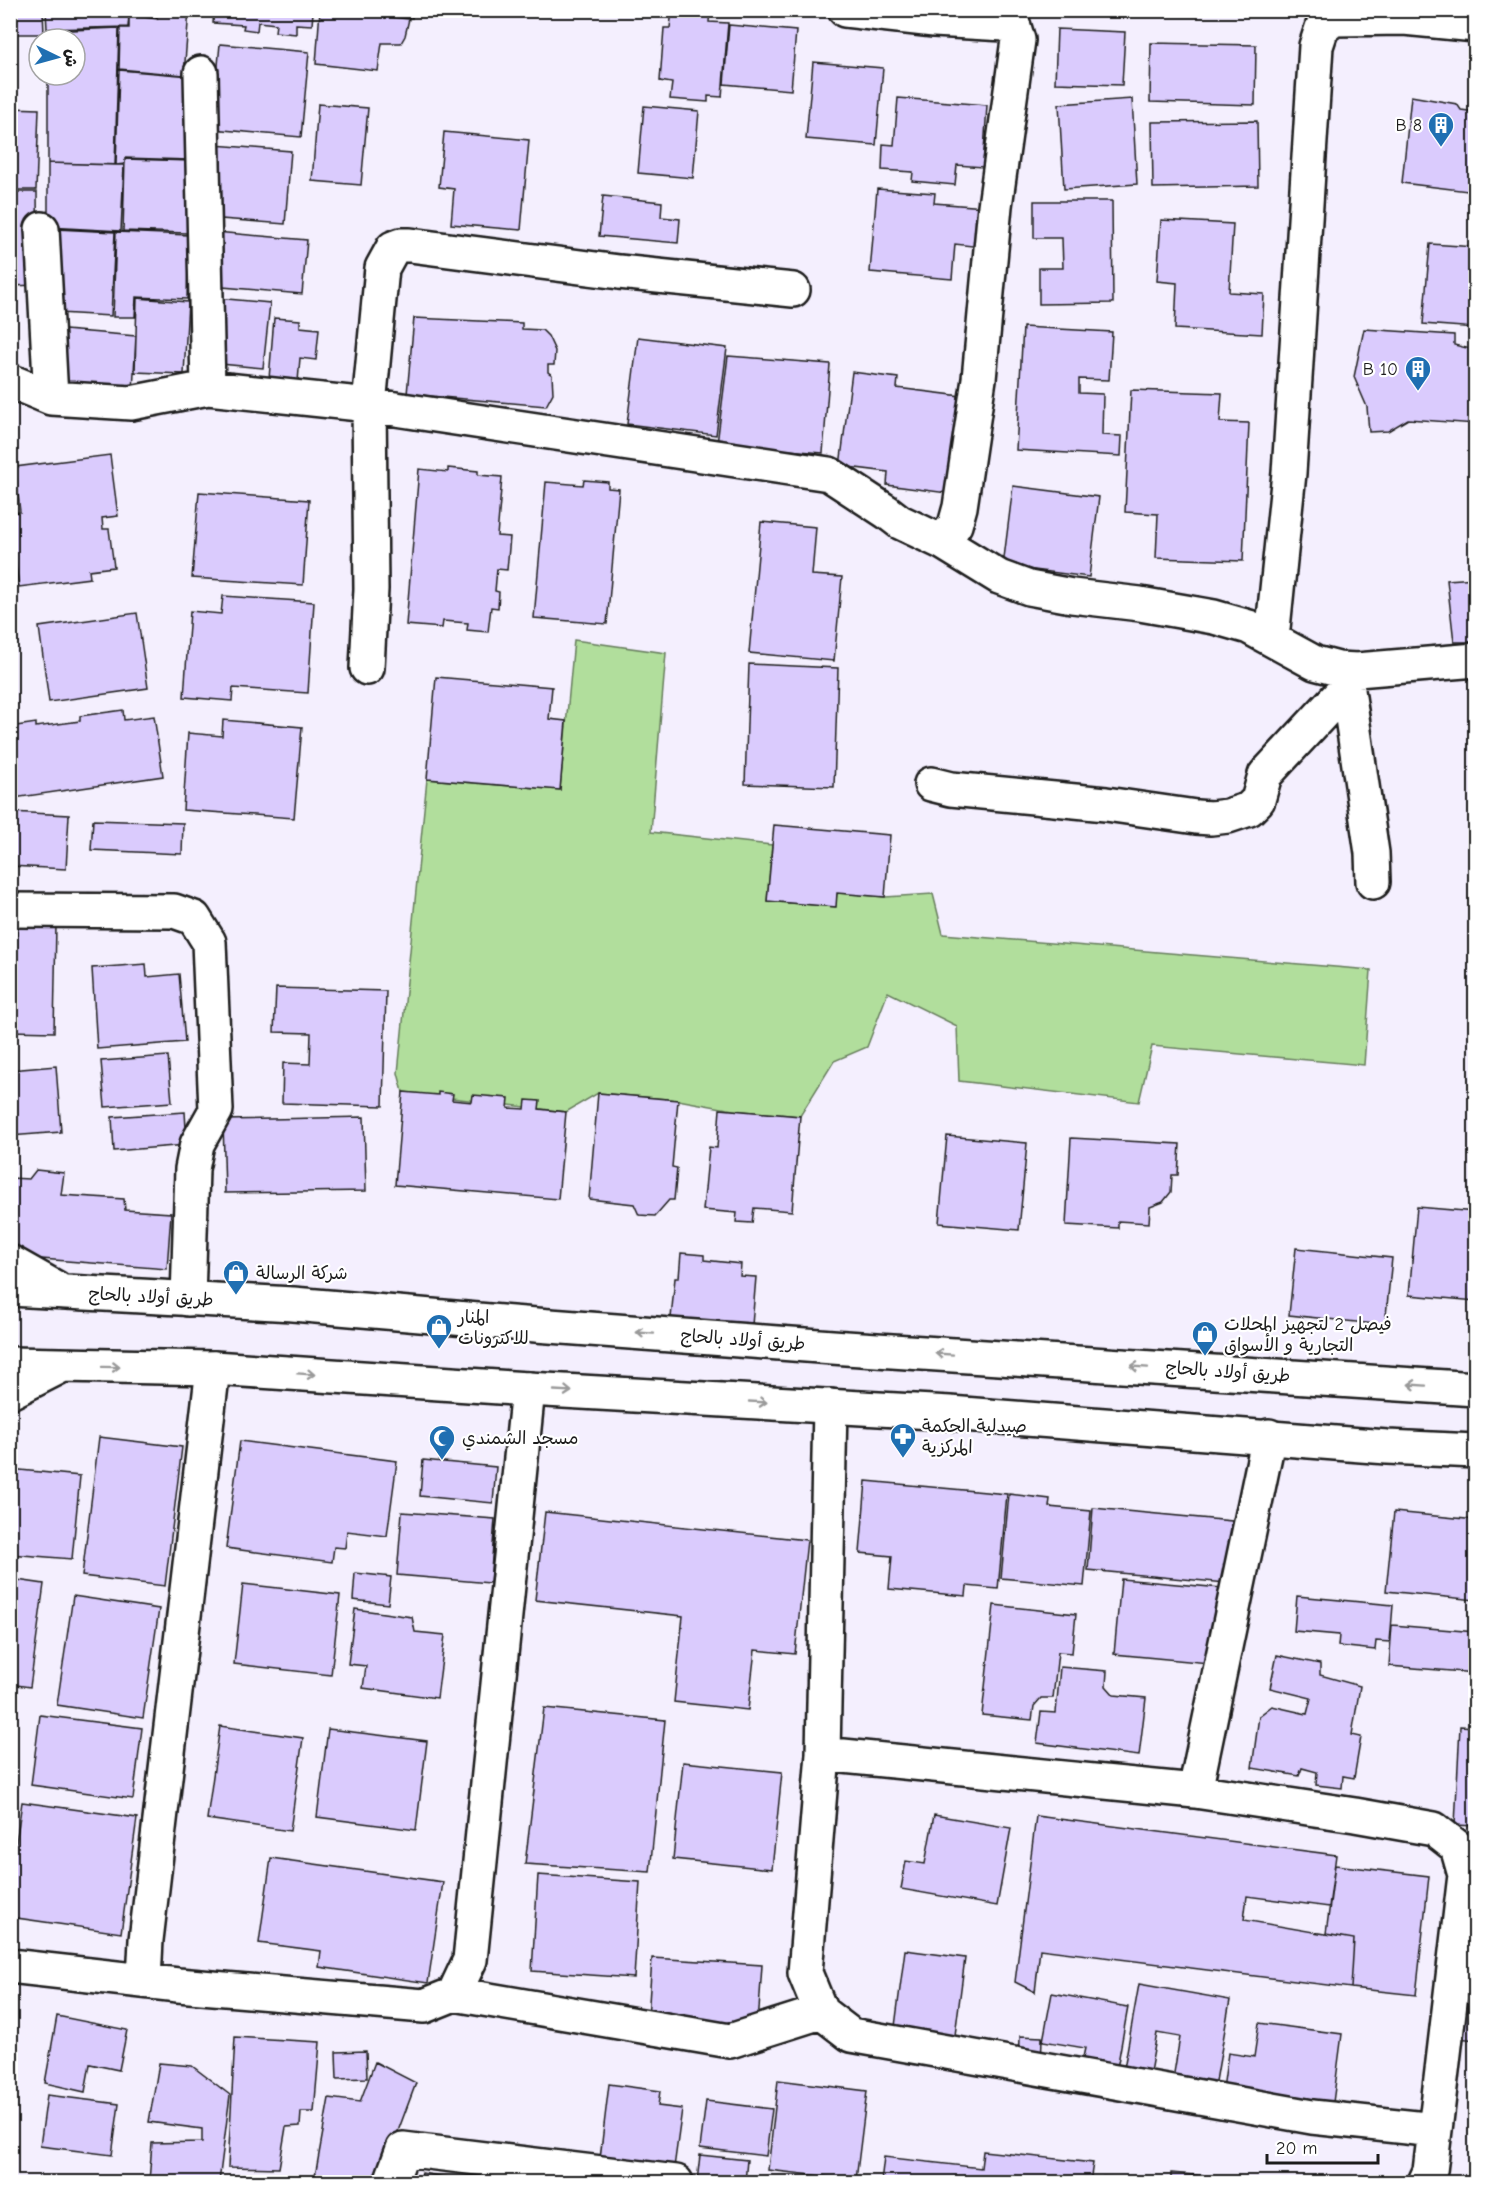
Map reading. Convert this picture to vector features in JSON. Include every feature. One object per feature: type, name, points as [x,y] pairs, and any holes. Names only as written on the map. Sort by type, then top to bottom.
[{"type":"street","points":[[845,10],[934,20],[1008,17],[1012,20],[1018,40],[994,206],[979,379],[960,507],[955,525],[942,542]]},
{"type":"street","points":[[1272,638],[1289,473],[1316,46],[1322,28],[1334,18],[1404,18],[1476,25]]},
{"type":"street","points":[[201,73],[208,388]]},
{"type":"street","points":[[42,229],[51,398]]},
{"type":"street","points":[[367,668],[371,589],[369,405],[382,268],[393,248],[401,245],[619,272],[793,290]]},
{"type":"street","points":[[10,381],[51,398],[131,403],[208,388],[369,405],[829,474],[900,522],[942,542],[999,576],[1029,588],[1214,617],[1249,627],[1346,678]]},
{"type":"street","points":[[931,784],[959,790],[1106,804],[1196,817],[1228,816],[1249,809],[1258,800],[1265,775],[1346,678],[1357,670],[1476,660]]},
{"type":"street","points":[[1346,678],[1373,882]]},
{"type":"street","points":[[10,910],[174,911],[194,918],[209,942],[216,1110],[197,1144],[192,1169],[188,1299]]},
{"type":"street","points":[[10,1262],[63,1292]]},
{"type":"street","name":"طريق أولاد بالحاج","points":[[10,1289],[292,1304],[846,1348],[1476,1389]]},
{"type":"street","points":[[10,1364],[213,1368],[830,1406],[1269,1436],[1388,1447],[1476,1451]]},
{"type":"street","points":[[10,1392],[61,1366]]},
{"type":"street","points":[[144,1980],[146,1940],[213,1368]]},
{"type":"street","points":[[454,1994],[470,1960],[528,1389]]},
{"type":"street","points":[[830,1406],[823,1754],[805,1973],[821,2012],[851,2035],[1312,2117],[1435,2130]]},
{"type":"street","points":[[1195,1791],[1269,1436]]},
{"type":"street","points":[[823,1754],[1195,1791],[1434,1829],[1457,1847],[1465,1875],[1430,2171],[1425,2182]]},
{"type":"street","points":[[10,1966],[424,2006],[454,1994],[730,2041],[821,2012]]},
{"type":"street","points":[[392,2182],[403,2149],[676,2182]]},
{"type":"green space","points":[[574,640],[666,653],[651,832],[772,845],[767,901],[835,907],[837,893],[885,897],[933,894],[943,934],[1371,970],[1364,1065],[1152,1046],[1139,1102],[959,1081],[957,1026],[888,992],[867,1047],[834,1061],[800,1116],[733,1110],[678,1100],[598,1093],[566,1112],[403,1092],[398,1073],[427,779],[560,790]]},
{"type":"building","points":[[10,10],[43,10],[44,27],[27,27],[27,34],[10,34]]},
{"type":"building","points":[[46,10],[157,10],[156,18],[129,15],[128,27],[47,27]]},
{"type":"building","points":[[158,10],[189,10],[184,75],[119,69],[120,28],[129,28],[129,15],[157,19]]},
{"type":"building","points":[[214,10],[301,10],[313,12],[312,25],[296,24],[296,34],[275,32],[276,24],[258,22],[257,31],[243,29],[244,25],[213,23]]},
{"type":"building","points":[[320,10],[409,19],[401,43],[382,43],[378,71],[316,64]]},
{"type":"building","points":[[346,10],[413,10],[412,18]]},
{"type":"building","points":[[672,10],[710,10],[709,22],[728,23],[722,97],[708,96],[708,102],[670,99],[672,83],[660,81],[664,28],[670,28]]},
{"type":"building","points":[[1260,10],[1309,10],[1309,15]]},
{"type":"building","points":[[729,25],[796,31],[791,90],[724,84]]},
{"type":"building","points":[[119,28],[115,165],[48,163],[48,87],[87,87],[87,29]]},
{"type":"building","points":[[1057,29],[1125,32],[1122,85],[1055,83]]},
{"type":"building","points":[[1151,43],[1256,45],[1255,105],[1150,102]]},
{"type":"building","points":[[220,44],[309,52],[301,137],[212,129]]},
{"type":"building","points":[[813,62],[883,68],[876,145],[806,139]]},
{"type":"building","points":[[119,70],[191,76],[190,160],[125,158],[125,164],[116,165]]},
{"type":"building","name":"B 8","points":[[1411,96],[1457,104],[1461,110],[1476,112],[1476,192],[1402,183]]},
{"type":"building","points":[[898,98],[987,105],[983,167],[957,165],[955,185],[912,181],[913,172],[882,170],[883,144],[894,145]]},
{"type":"building","points":[[1132,99],[1137,184],[1064,189],[1059,104]]},
{"type":"building","points":[[318,104],[368,108],[361,185],[312,181]]},
{"type":"building","points":[[644,106],[699,111],[693,178],[638,173]]},
{"type":"building","points":[[10,108],[39,109],[36,190],[10,190]]},
{"type":"building","points":[[1257,121],[1258,186],[1153,188],[1152,122]]},
{"type":"building","points":[[444,132],[529,140],[521,230],[451,224],[454,189],[439,187]]},
{"type":"building","points":[[214,145],[291,151],[285,224],[208,218]]},
{"type":"building","points":[[125,159],[191,161],[187,233],[123,231]]},
{"type":"building","points":[[48,163],[124,165],[121,231],[48,227]]},
{"type":"building","points":[[877,189],[935,193],[934,203],[985,207],[981,247],[955,244],[952,279],[870,272]]},
{"type":"building","points":[[10,192],[37,192],[38,285],[10,286]]},
{"type":"building","points":[[603,196],[662,202],[661,217],[680,219],[678,243],[599,236]]},
{"type":"building","points":[[1034,201],[1112,201],[1113,303],[1039,304],[1039,268],[1063,268],[1062,238],[1034,238]]},
{"type":"building","points":[[1161,220],[1233,224],[1229,292],[1264,294],[1262,334],[1175,329],[1177,283],[1157,281]]},
{"type":"building","points":[[56,229],[115,232],[111,316],[59,313]]},
{"type":"building","points":[[116,232],[189,235],[187,299],[136,297],[135,317],[113,317]]},
{"type":"building","points":[[216,232],[307,240],[302,294],[211,286]]},
{"type":"building","points":[[1430,244],[1476,247],[1476,328],[1423,324]]},
{"type":"building","points":[[137,298],[188,302],[184,374],[135,372]]},
{"type":"building","points":[[216,298],[270,303],[263,368],[210,363]]},
{"type":"building","points":[[274,318],[300,320],[300,327],[319,329],[316,360],[300,358],[297,393],[268,391]]},
{"type":"building","points":[[414,318],[522,323],[522,329],[542,330],[548,336],[555,351],[554,365],[548,365],[548,372],[552,375],[553,393],[546,406],[407,394]]},
{"type":"building","points":[[1023,327],[1112,332],[1109,380],[1079,379],[1079,393],[1103,394],[1102,435],[1122,436],[1121,456],[1016,450]]},
{"type":"building","name":"B 10","points":[[1364,329],[1454,335],[1454,345],[1475,350],[1476,424],[1408,419],[1388,431],[1369,432],[1367,407],[1354,377]]},
{"type":"building","points":[[65,330],[136,336],[133,391],[60,386]]},
{"type":"building","points":[[638,337],[727,348],[716,435],[627,424]]},
{"type":"building","points":[[728,356],[830,364],[823,453],[717,444]]},
{"type":"building","points":[[852,372],[898,378],[897,388],[961,396],[947,493],[887,485],[888,472],[840,466]]},
{"type":"building","points":[[1131,390],[1222,393],[1220,422],[1249,423],[1243,561],[1156,558],[1158,514],[1125,512]]},
{"type":"building","points":[[110,455],[118,516],[102,518],[103,529],[109,529],[114,567],[89,570],[90,578],[19,587],[10,521],[10,513],[20,512],[15,467]]},
{"type":"building","points":[[448,468],[478,471],[478,475],[502,477],[497,536],[510,537],[507,570],[497,569],[495,591],[499,592],[498,608],[491,607],[488,632],[467,630],[468,623],[443,621],[442,628],[406,625],[419,469],[448,472]]},
{"type":"building","points":[[584,480],[608,482],[608,488],[619,489],[607,624],[534,618],[546,482],[583,485]]},
{"type":"building","points":[[1013,486],[1099,497],[1089,577],[1003,566]]},
{"type":"building","points":[[199,492],[309,500],[303,585],[192,578]]},
{"type":"building","points":[[761,522],[816,527],[812,575],[842,577],[834,661],[749,653]]},
{"type":"building","points":[[1476,578],[1476,642],[1454,642],[1447,580]]},
{"type":"building","points":[[223,596],[314,602],[308,693],[233,688],[232,701],[184,697],[190,611],[221,614]]},
{"type":"building","points":[[137,613],[148,688],[49,702],[39,627]]},
{"type":"building","points":[[749,664],[838,668],[834,787],[745,784]]},
{"type":"building","points":[[436,677],[552,687],[549,719],[566,721],[560,790],[427,779]]},
{"type":"building","points":[[123,710],[124,720],[154,716],[163,776],[14,798],[13,792],[10,793],[10,727],[36,723],[36,727],[80,721],[80,716]]},
{"type":"building","points":[[223,720],[302,727],[294,818],[183,810],[188,733],[222,736]]},
{"type":"building","points":[[10,812],[69,815],[66,869],[10,866]]},
{"type":"building","points":[[93,820],[183,823],[182,854],[91,850]]},
{"type":"building","points":[[774,825],[890,835],[885,897],[837,893],[836,907],[767,901]]},
{"type":"building","points":[[17,925],[56,925],[54,1032],[10,1031],[10,957],[17,957]]},
{"type":"building","points":[[146,964],[147,977],[179,974],[185,1042],[97,1049],[92,968]]},
{"type":"building","points":[[276,988],[386,991],[383,1106],[282,1103],[283,1063],[310,1064],[311,1033],[274,1032]]},
{"type":"building","points":[[168,1056],[172,1102],[105,1107],[101,1061]]},
{"type":"building","points":[[56,1066],[61,1132],[10,1136],[10,1070]]},
{"type":"building","points":[[403,1092],[453,1094],[452,1100],[472,1102],[473,1095],[509,1098],[508,1108],[525,1109],[526,1100],[540,1101],[539,1109],[566,1112],[558,1199],[395,1185]]},
{"type":"building","points":[[598,1093],[678,1100],[672,1167],[677,1168],[674,1200],[669,1200],[655,1216],[639,1215],[634,1204],[589,1199]]},
{"type":"building","points":[[720,1109],[800,1116],[792,1211],[754,1208],[752,1223],[736,1222],[737,1213],[703,1210],[709,1147],[717,1148]]},
{"type":"building","points":[[185,1112],[187,1145],[114,1151],[112,1117]]},
{"type":"building","points":[[364,1117],[366,1191],[225,1193],[223,1120]]},
{"type":"building","points":[[947,1136],[1027,1143],[1019,1230],[939,1223]]},
{"type":"building","points":[[1071,1138],[1180,1144],[1178,1175],[1172,1175],[1171,1192],[1163,1202],[1150,1207],[1149,1223],[1118,1221],[1118,1228],[1066,1225]]},
{"type":"building","points":[[36,1170],[64,1173],[61,1195],[124,1199],[125,1210],[171,1213],[167,1269],[29,1258],[10,1244],[10,1178],[29,1179]]},
{"type":"building","points":[[1417,1207],[1476,1212],[1476,1301],[1409,1295]]},
{"type":"building","points":[[1296,1248],[1392,1258],[1385,1325],[1289,1315]]},
{"type":"building","points":[[681,1253],[704,1255],[704,1260],[741,1264],[740,1276],[756,1277],[752,1325],[671,1318],[675,1278],[679,1278]]},
{"type":"building","points":[[99,1437],[182,1447],[165,1586],[82,1576]]},
{"type":"building","points":[[240,1441],[397,1461],[387,1536],[347,1531],[345,1548],[334,1547],[332,1562],[226,1548]]},
{"type":"building","points":[[423,1460],[496,1467],[493,1503],[420,1496]]},
{"type":"building","points":[[10,1469],[80,1476],[72,1559],[10,1554]]},
{"type":"building","points":[[866,1481],[1007,1494],[998,1589],[967,1586],[966,1596],[889,1589],[892,1556],[860,1553]]},
{"type":"building","points":[[1009,1494],[1050,1499],[1049,1507],[1091,1511],[1084,1586],[1001,1578]]},
{"type":"building","points":[[1093,1508],[1232,1521],[1226,1583],[1088,1570]]},
{"type":"building","points":[[402,1512],[495,1519],[490,1583],[397,1575]]},
{"type":"building","points":[[545,1512],[807,1540],[795,1654],[755,1650],[748,1710],[674,1702],[683,1616],[535,1600]]},
{"type":"building","points":[[1394,1512],[1476,1520],[1476,1600],[1386,1591]]},
{"type":"building","points":[[355,1573],[391,1577],[388,1604],[353,1600]]},
{"type":"building","points":[[10,1579],[44,1584],[30,1687],[10,1684]]},
{"type":"building","points":[[1121,1579],[1221,1588],[1209,1663],[1114,1654]]},
{"type":"building","points":[[243,1584],[340,1595],[331,1675],[234,1664]]},
{"type":"building","points":[[73,1596],[159,1609],[143,1718],[57,1705]]},
{"type":"building","points":[[1297,1596],[1393,1605],[1390,1642],[1376,1641],[1375,1650],[1338,1646],[1339,1635],[1294,1631]]},
{"type":"building","points":[[994,1605],[1076,1614],[1072,1653],[1058,1652],[1053,1698],[1041,1698],[1034,1706],[1032,1720],[982,1715]]},
{"type":"building","points":[[355,1609],[412,1617],[415,1632],[445,1635],[437,1698],[363,1688],[366,1666],[348,1664]]},
{"type":"building","points":[[1392,1625],[1476,1632],[1476,1673],[1389,1666]]},
{"type":"building","points":[[1277,1655],[1320,1664],[1320,1675],[1360,1686],[1352,1735],[1361,1737],[1354,1778],[1343,1776],[1342,1788],[1316,1785],[1317,1772],[1302,1768],[1299,1776],[1252,1768],[1259,1716],[1272,1706],[1307,1714],[1311,1698],[1270,1688]]},
{"type":"building","points":[[1060,1667],[1107,1671],[1106,1686],[1114,1695],[1146,1698],[1139,1756],[1037,1743],[1041,1712],[1056,1713]]},
{"type":"building","points":[[544,1708],[665,1720],[650,1872],[525,1864]]},
{"type":"building","points":[[40,1715],[142,1728],[133,1799],[31,1785]]},
{"type":"building","points":[[220,1726],[303,1738],[290,1831],[207,1819]]},
{"type":"building","points":[[1460,1726],[1476,1727],[1476,1826],[1455,1825]]},
{"type":"building","points":[[328,1729],[427,1741],[416,1830],[317,1817]]},
{"type":"building","points":[[683,1762],[782,1772],[772,1869],[673,1859]]},
{"type":"building","points":[[22,1802],[137,1818],[121,1933],[10,1917],[10,1884]]},
{"type":"building","points":[[934,1815],[1011,1828],[997,1906],[901,1889],[906,1861],[925,1864]]},
{"type":"building","points":[[1036,1816],[1336,1855],[1329,1907],[1247,1896],[1244,1920],[1354,1939],[1351,1988],[1040,1949],[1035,1992],[1015,1982]]},
{"type":"building","points":[[271,1858],[443,1882],[428,1983],[319,1967],[321,1951],[259,1943]]},
{"type":"building","points":[[1335,1865],[1429,1876],[1416,1995],[1351,1988],[1354,1939],[1326,1934]]},
{"type":"building","points":[[538,1875],[640,1882],[634,1978],[532,1971]]},
{"type":"building","points":[[905,1950],[965,1958],[954,2043],[894,2034]]},
{"type":"building","points":[[652,1958],[762,1965],[758,2025],[648,2018]]},
{"type":"building","points":[[1139,1984],[1230,2000],[1215,2087],[1173,2079],[1180,2037],[1157,2033],[1149,2078],[1123,2074]]},
{"type":"building","points":[[1052,1993],[1128,2007],[1116,2074],[1081,2067],[1085,2048],[1043,2041]]},
{"type":"building","points":[[1464,2011],[1476,2013],[1476,2040],[1448,2037]]},
{"type":"building","points":[[57,2016],[127,2030],[119,2070],[90,2064],[85,2092],[45,2083]]},
{"type":"building","points":[[1259,2023],[1342,2034],[1332,2110],[1222,2096],[1228,2053],[1254,2057]]},
{"type":"building","points":[[1020,2036],[1042,2037],[1041,2070],[1019,2070]]},
{"type":"building","points":[[235,2037],[320,2042],[314,2112],[301,2112],[300,2126],[286,2127],[279,2168],[228,2167]]},
{"type":"building","points":[[366,2051],[367,2078],[337,2079],[336,2052]]},
{"type":"building","points":[[375,2062],[416,2083],[379,2182],[314,2182],[329,2098],[360,2102]]},
{"type":"building","points":[[159,2063],[192,2066],[230,2095],[219,2182],[149,2182],[152,2143],[202,2142],[202,2129],[149,2122]]},
{"type":"building","points":[[778,2080],[867,2091],[856,2180],[768,2170]]},
{"type":"building","points":[[609,2084],[660,2091],[658,2106],[682,2109],[672,2182],[598,2175]]},
{"type":"building","points":[[47,2095],[119,2104],[112,2155],[40,2146]]},
{"type":"building","points":[[706,2101],[772,2109],[766,2156],[700,2148]]},
{"type":"building","points":[[983,2151],[1093,2163],[1090,2182],[881,2182],[884,2157],[981,2168]]},
{"type":"building","points":[[700,2155],[747,2160],[745,2182],[697,2182]]},
{"type":"building","points":[[422,2173],[471,2182],[419,2182]]},
{"type":"building","points":[[1171,2173],[1273,2182],[1171,2182]]},
{"type":"building","points":[[1103,2177],[1166,2182],[1102,2182]]},
{"type":"place","name":"B 8","points":[[1441,148]]},
{"type":"place","name":"B 10","points":[[1418,392]]},
{"type":"place","name":"شركة الرسالة","points":[[236,1296]]},
{"type":"place","name":"المنار للاكترونات","points":[[439,1350]]},
{"type":"place","name":"فيصل 2 لتجهيز المحلات التجارية و الأسواق","points":[[1205,1357]]},
{"type":"place","name":"صيدلية الحكمة المركزية","points":[[903,1459]]},
{"type":"place","name":"مسجد الشمندي","points":[[442,1461]]}]
